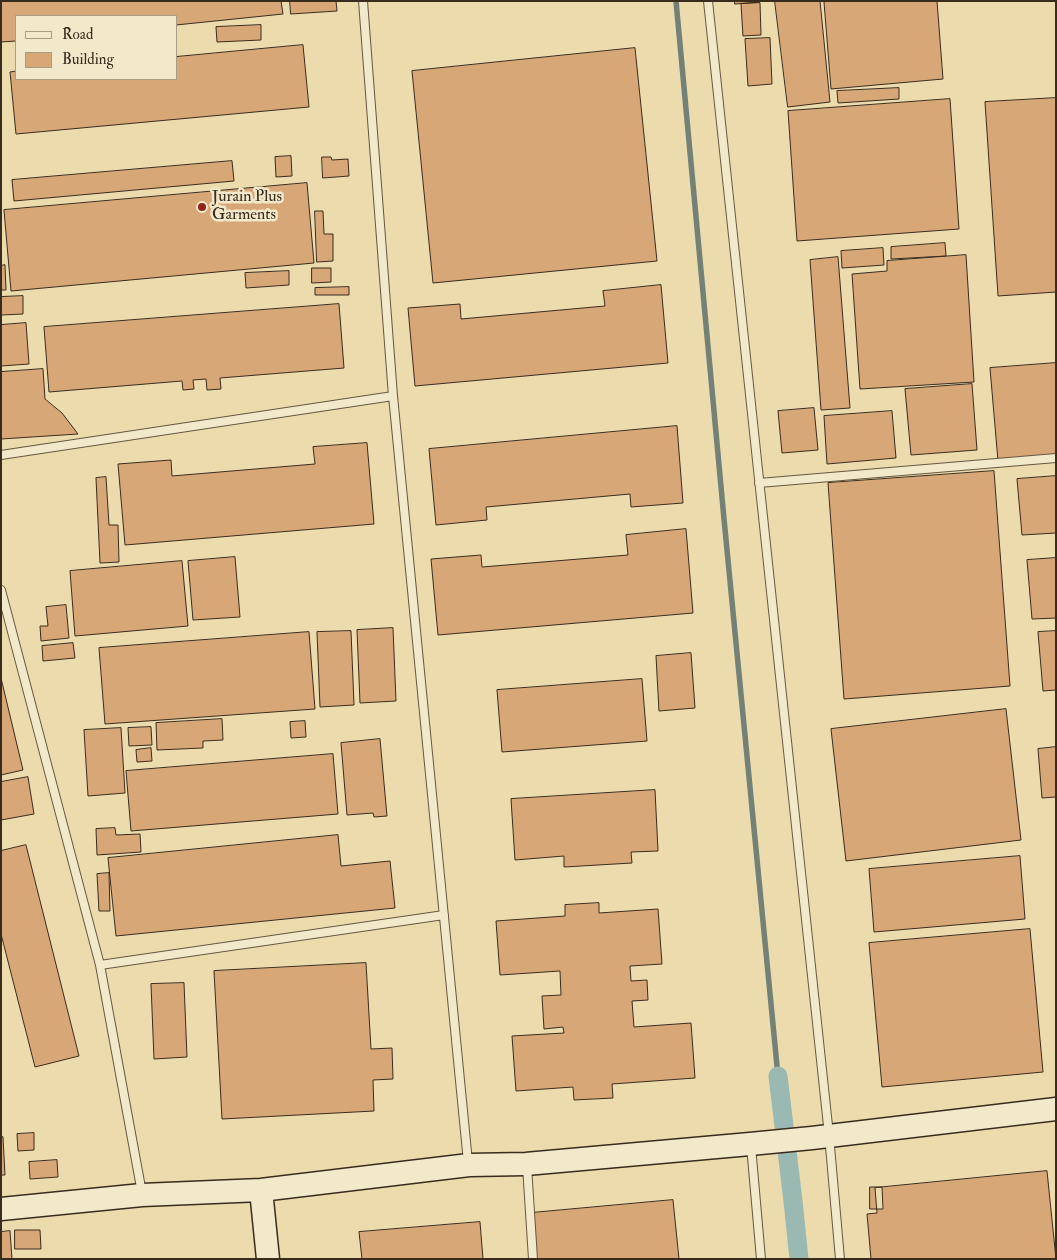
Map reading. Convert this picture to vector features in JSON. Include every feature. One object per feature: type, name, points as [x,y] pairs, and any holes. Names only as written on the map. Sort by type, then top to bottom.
[{"type":"street","points":[[1,1209],[142,1195],[261,1190],[468,1165],[526,1164],[750,1144],[1056,1109]]},
{"type":"street","points":[[261,1190],[268,1259]]},
{"type":"lane","points":[[362,1],[393,396],[468,1165]]},
{"type":"lane","points":[[708,1],[759,483],[820,1136],[840,1259]]},
{"type":"lane","points":[[1,456],[393,396]]},
{"type":"lane","points":[[759,483],[1056,458]]},
{"type":"lane","points":[[1,590],[100,964],[142,1195]]},
{"type":"lane","points":[[100,964],[444,915]]},
{"type":"lane","points":[[750,1144],[761,1259]]},
{"type":"lane","points":[[526,1164],[533,1259]]},
{"type":"building","points":[[1,1],[281,1],[283,14],[178,25],[178,15],[15,15],[15,41],[1,42]]},
{"type":"building","points":[[290,1],[336,1],[337,11],[291,14]]},
{"type":"building","points":[[735,1],[760,1],[760,2],[735,4]]},
{"type":"building","points":[[775,1],[820,1],[830,102],[788,107]]},
{"type":"building","points":[[937,1],[943,79],[831,89],[824,2]]},
{"type":"building","points":[[760,3],[761,35],[743,36],[741,4]]},
{"type":"building","points":[[261,25],[261,40],[217,42],[216,27]]},
{"type":"building","points":[[770,38],[772,84],[748,86],[745,39]]},
{"type":"building","points":[[303,45],[309,107],[16,134],[10,72],[15,71],[15,80],[178,80],[178,57]]},
{"type":"building","points":[[635,48],[657,261],[433,283],[412,71]]},
{"type":"building","points":[[899,88],[899,99],[838,103],[837,91]]},
{"type":"building","points":[[1056,98],[1056,292],[998,296],[985,102]]},
{"type":"building","points":[[950,99],[959,229],[797,241],[788,111]]},
{"type":"building","points":[[291,156],[292,176],[276,177],[275,157]]},
{"type":"building","points":[[322,157],[331,157],[332,160],[348,159],[349,176],[323,178]]},
{"type":"building","points":[[232,161],[234,181],[14,201],[12,180]]},
{"type":"building","points":[[307,183],[314,263],[11,291],[4,210]]},
{"type":"building","points":[[315,211],[323,211],[324,234],[333,234],[333,261],[317,262]]},
{"type":"building","points":[[945,243],[946,256],[891,259],[891,247]]},
{"type":"building","points":[[883,248],[884,265],[842,268],[841,251]]},
{"type":"building","points":[[966,255],[974,382],[860,389],[852,274],[887,271],[887,261]]},
{"type":"building","points":[[838,257],[850,408],[821,410],[810,260]]},
{"type":"building","points":[[5,265],[6,290],[1,290],[1,266]]},
{"type":"building","points":[[312,268],[331,268],[331,282],[312,283]]},
{"type":"building","points":[[289,271],[289,285],[246,288],[245,273]]},
{"type":"building","points":[[661,285],[668,363],[415,386],[408,308],[460,304],[461,319],[605,306],[603,291]]},
{"type":"building","points":[[349,287],[349,295],[315,295],[315,288]]},
{"type":"building","points":[[23,296],[23,314],[1,315],[1,297]]},
{"type":"building","points":[[339,304],[344,368],[220,378],[221,389],[207,390],[206,379],[193,380],[194,389],[183,390],[182,381],[49,392],[44,327]]},
{"type":"building","points":[[26,323],[29,364],[1,366],[1,325]]},
{"type":"building","points":[[1056,363],[1056,456],[998,461],[990,368]]},
{"type":"building","points":[[43,369],[45,399],[62,413],[78,434],[1,439],[1,372]]},
{"type":"building","points":[[972,384],[977,450],[911,455],[905,389]]},
{"type":"building","points":[[814,408],[818,450],[782,453],[778,411]]},
{"type":"building","points":[[892,411],[896,458],[827,464],[824,416]]},
{"type":"building","points":[[677,426],[683,503],[631,507],[630,494],[486,507],[487,520],[436,525],[429,449]]},
{"type":"building","points":[[367,443],[374,524],[125,545],[118,464],[171,460],[172,476],[315,464],[313,447]]},
{"type":"building","points":[[994,471],[1010,686],[844,699],[828,483]]},
{"type":"building","points":[[1056,476],[1056,533],[1022,535],[1017,479]]},
{"type":"building","points":[[106,477],[109,525],[118,525],[119,562],[100,563],[96,478]]},
{"type":"building","points":[[686,529],[693,613],[438,635],[431,559],[481,555],[482,567],[628,555],[626,535]]},
{"type":"building","points":[[235,557],[240,617],[193,620],[188,561]]},
{"type":"building","points":[[1056,558],[1056,618],[1032,619],[1027,560]]},
{"type":"building","points":[[182,561],[188,626],[75,636],[70,571]]},
{"type":"building","points":[[66,605],[69,638],[41,641],[40,626],[48,626],[46,607]]},
{"type":"building","points":[[393,628],[396,701],[360,703],[357,630]]},
{"type":"building","points":[[351,631],[354,705],[320,707],[317,632]]},
{"type":"building","points":[[1056,631],[1056,690],[1043,691],[1038,632]]},
{"type":"building","points":[[309,632],[315,709],[105,724],[99,648]]},
{"type":"building","points":[[73,643],[75,658],[43,661],[42,646]]},
{"type":"building","points":[[691,653],[695,708],[659,711],[656,656]]},
{"type":"building","points":[[1,678],[23,770],[1,775]]},
{"type":"building","points":[[642,679],[647,741],[502,752],[497,690]]},
{"type":"building","points":[[1006,709],[1021,840],[846,861],[831,729]]},
{"type":"building","points":[[222,719],[223,740],[203,741],[203,748],[157,750],[156,723]]},
{"type":"building","points":[[305,721],[306,737],[291,738],[290,722]]},
{"type":"building","points":[[151,727],[152,745],[129,746],[128,728]]},
{"type":"building","points":[[121,728],[125,793],[88,796],[84,730]]},
{"type":"building","points":[[380,739],[387,816],[374,817],[373,813],[347,815],[341,743]]},
{"type":"building","points":[[1056,747],[1056,797],[1042,798],[1038,749]]},
{"type":"building","points":[[151,748],[152,761],[137,762],[136,750]]},
{"type":"building","points":[[333,754],[338,814],[131,831],[126,771]]},
{"type":"building","points":[[28,777],[34,814],[1,820],[1,782]]},
{"type":"building","points":[[655,790],[658,851],[631,852],[632,863],[564,867],[564,856],[515,860],[511,799]]},
{"type":"building","points":[[115,828],[116,835],[140,834],[141,852],[97,855],[96,829]]},
{"type":"building","points":[[338,835],[341,866],[390,861],[395,908],[116,936],[108,858]]},
{"type":"building","points":[[26,845],[79,1056],[35,1067],[1,934],[1,851]]},
{"type":"building","points":[[1020,856],[1025,919],[874,932],[869,869]]},
{"type":"building","points":[[109,873],[110,911],[99,911],[97,874]]},
{"type":"building","points":[[599,903],[599,913],[658,909],[662,964],[630,966],[631,981],[647,980],[648,1000],[632,1001],[634,1027],[691,1023],[695,1078],[612,1084],[613,1098],[574,1100],[573,1087],[516,1091],[512,1036],[564,1033],[563,1027],[544,1029],[542,996],[561,995],[560,971],[500,975],[496,921],[565,916],[565,905]]},
{"type":"building","points":[[1030,929],[1043,1072],[882,1087],[869,943]]},
{"type":"building","points":[[366,963],[371,1049],[392,1048],[393,1079],[373,1080],[374,1111],[222,1119],[214,971]]},
{"type":"building","points":[[184,983],[187,1057],[154,1059],[151,984]]},
{"type":"building","points":[[34,1133],[34,1150],[18,1151],[17,1134]]},
{"type":"building","points":[[3,1137],[5,1175],[1,1175],[1,1138]]},
{"type":"building","points":[[57,1160],[58,1177],[30,1179],[29,1162]]},
{"type":"building","points":[[1047,1171],[1056,1259],[871,1259],[867,1214],[877,1213],[875,1188]]},
{"type":"building","points":[[870,1187],[882,1187],[883,1209],[870,1209]]},
{"type":"building","points":[[673,1200],[679,1259],[535,1259],[531,1213]]},
{"type":"building","points":[[480,1222],[483,1259],[362,1259],[359,1232]]},
{"type":"building","points":[[15,1230],[40,1230],[41,1249],[15,1249]]},
{"type":"building","points":[[10,1231],[12,1259],[1,1259],[1,1232]]},
{"type":"waterway","points":[[676,1],[778,1076]]},
{"type":"waterway","points":[[778,1076],[799,1259]]},
{"type":"place","name":"Jurain Plus Garments","points":[[202,207]]}]
